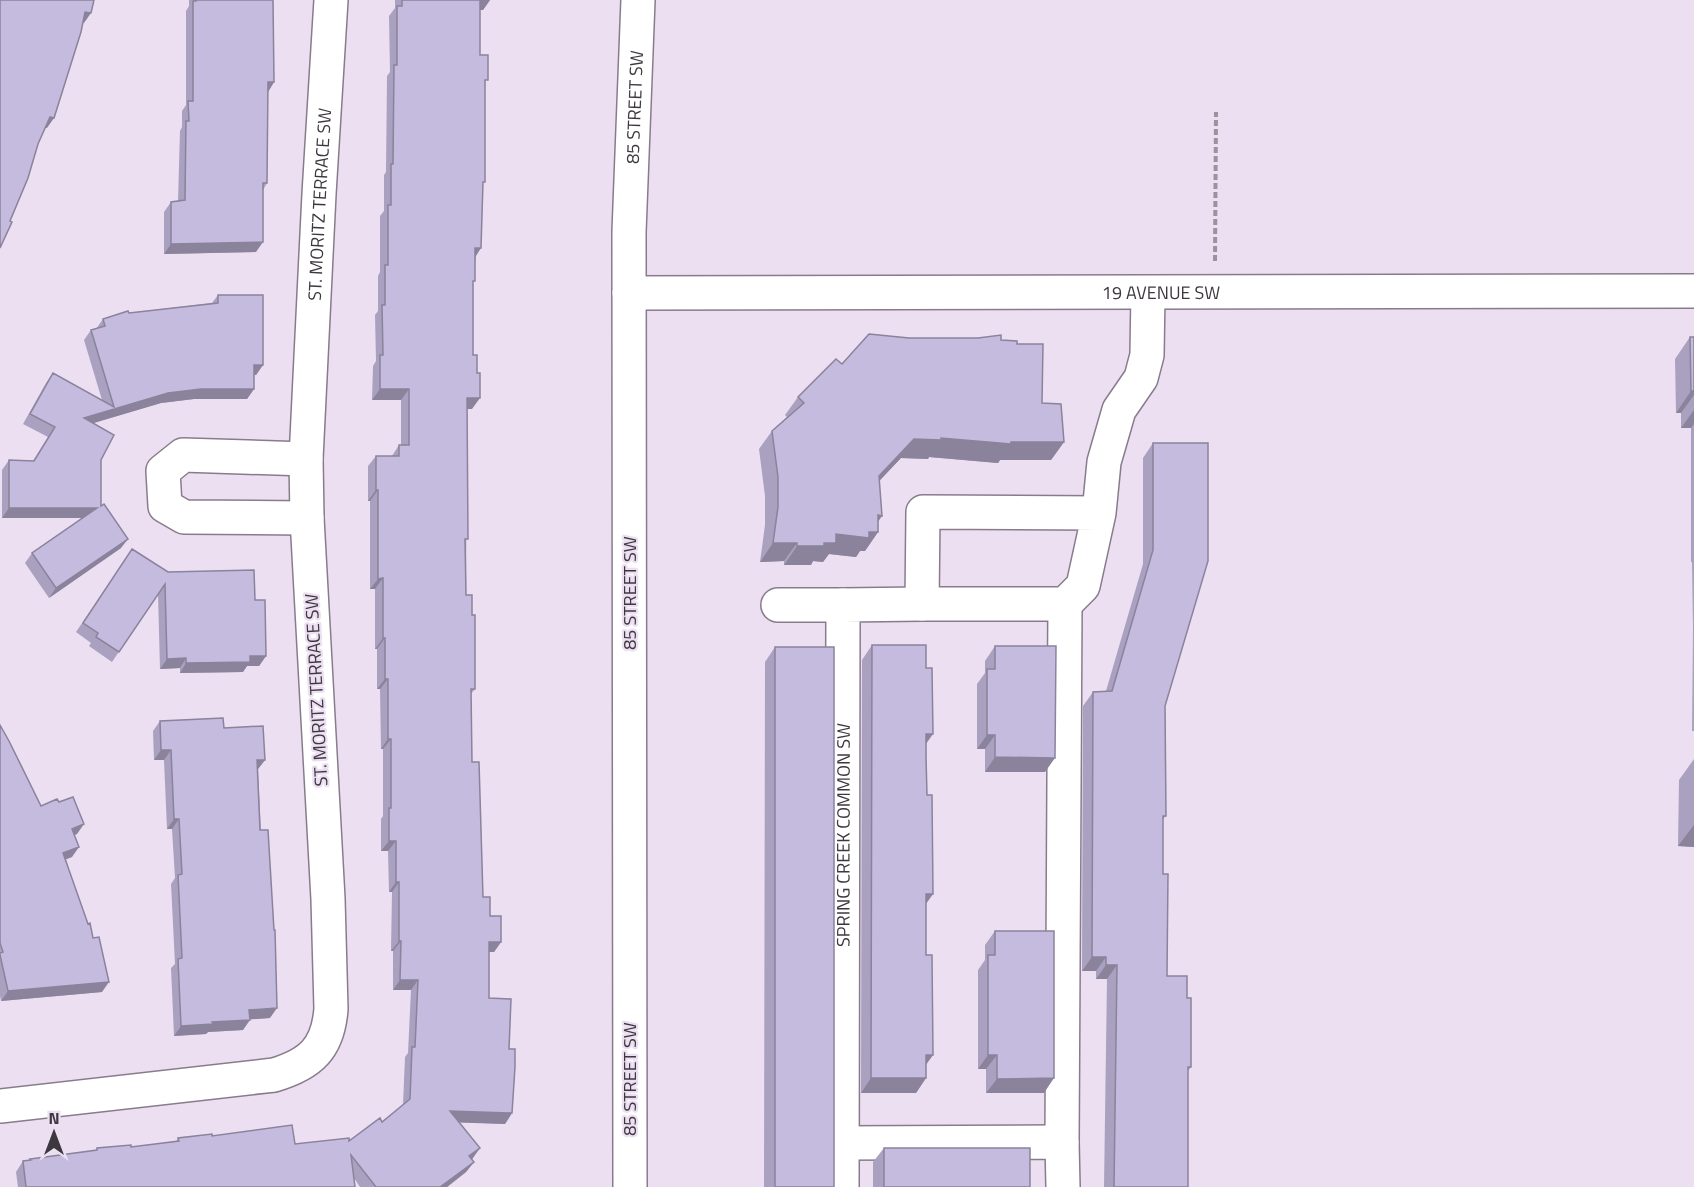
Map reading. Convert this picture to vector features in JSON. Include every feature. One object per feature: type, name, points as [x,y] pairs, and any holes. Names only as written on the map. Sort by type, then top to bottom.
[{"type":"street","name":"ST. MORITZ TERRACE SW","points":[[0,1106],[274,1075],[292,1070],[308,1059],[325,1039],[331,1009],[328,899],[307,518],[306,459],[331,0]]},
{"type":"street","name":"85 STREET SW","points":[[630,1187],[629,232],[638,0]]},
{"type":"street","name":"19 AVENUE SW","points":[[630,293],[1694,291]]},
{"type":"street","points":[[1063,1187],[1065,604],[1083,586],[1099,513],[1104,462],[1119,410],[1141,378],[1147,355],[1148,293]]},
{"type":"street","points":[[306,459],[183,455],[163,471],[165,506],[184,518],[307,518]]},
{"type":"street","points":[[922,604],[923,512],[1099,513]]},
{"type":"street","points":[[778,605],[1065,604]]},
{"type":"street","name":"SPRING CREEK COMMON SW","points":[[842,1187],[843,605]]},
{"type":"street","points":[[842,1143],[1062,1142]]},
{"type":"path","points":[[1215,292],[1216,112]]},
{"type":"building","points":[[0,0],[94,0],[91,13],[85,12],[54,118],[50,117],[38,144],[28,178],[10,221],[12,222],[0,248]]},
{"type":"building","points":[[273,0],[274,82],[268,82],[267,183],[263,183],[263,242],[171,244],[171,202],[185,200],[186,121],[189,121],[188,101],[193,101],[193,1]]},
{"type":"building","points":[[402,0],[480,0],[480,55],[488,55],[488,80],[485,80],[485,182],[483,182],[481,248],[475,248],[475,281],[473,281],[473,355],[477,355],[477,373],[480,373],[480,398],[467,398],[466,595],[472,595],[472,615],[475,615],[475,689],[471,689],[472,762],[479,762],[483,897],[490,897],[490,916],[501,916],[501,942],[489,942],[489,998],[511,999],[509,1049],[515,1049],[512,1113],[450,1111],[480,1148],[469,1156],[474,1162],[440,1187],[376,1187],[351,1155],[355,1187],[26,1187],[23,1161],[97,1150],[97,1148],[131,1145],[131,1147],[179,1141],[178,1138],[212,1134],[212,1136],[292,1125],[295,1144],[349,1138],[349,1141],[380,1118],[382,1122],[410,1099],[418,980],[400,980],[401,941],[399,941],[399,882],[396,882],[396,841],[389,841],[391,739],[388,739],[388,679],[385,679],[383,578],[378,579],[378,490],[376,490],[376,456],[399,456],[399,445],[409,445],[409,389],[380,389],[380,355],[383,355],[382,305],[385,305],[388,205],[391,205],[391,164],[393,164],[397,6],[402,6]]},
{"type":"building","points":[[218,295],[263,295],[263,365],[254,365],[254,389],[201,389],[168,393],[84,418],[114,435],[101,460],[101,506],[104,504],[128,539],[56,588],[32,553],[97,508],[9,508],[9,460],[34,461],[55,427],[30,414],[53,373],[114,407],[91,330],[105,326],[103,319],[128,311],[129,313],[218,303]]},
{"type":"building","points":[[869,334],[909,338],[978,338],[1001,335],[1001,340],[1017,341],[1017,344],[1043,344],[1042,403],[1061,404],[1064,442],[1011,442],[1011,444],[941,438],[941,440],[914,439],[879,476],[882,516],[878,515],[878,532],[869,532],[869,538],[836,534],[836,543],[824,543],[824,546],[773,543],[778,507],[778,477],[772,431],[804,403],[798,397],[836,359],[842,364]]},
{"type":"building","points":[[1690,337],[1694,337],[1694,391],[1691,391]]},
{"type":"building","points":[[1153,443],[1208,443],[1208,561],[1165,706],[1166,816],[1163,816],[1163,874],[1168,874],[1167,976],[1187,976],[1187,998],[1191,998],[1191,1067],[1188,1067],[1188,1187],[1114,1187],[1117,965],[1106,965],[1106,957],[1092,957],[1093,692],[1112,691],[1153,550]]},
{"type":"building","points":[[132,549],[168,572],[254,570],[255,600],[265,600],[266,656],[250,656],[250,662],[186,663],[186,658],[167,659],[165,584],[119,652],[96,637],[98,633],[83,623]]},
{"type":"building","points":[[872,645],[926,645],[926,668],[932,668],[933,734],[926,734],[926,757],[927,795],[932,795],[933,894],[926,894],[926,955],[932,955],[933,1055],[926,1055],[926,1078],[871,1078]]},
{"type":"building","points":[[995,646],[1056,646],[1055,758],[995,757],[995,735],[987,735],[987,669],[995,669]]},
{"type":"building","points":[[775,647],[834,647],[834,1187],[775,1187]]},
{"type":"building","points":[[223,718],[224,728],[263,726],[265,760],[257,760],[260,830],[268,830],[275,930],[277,1008],[249,1010],[250,1020],[181,1026],[178,959],[182,958],[178,875],[182,874],[179,819],[174,819],[171,750],[161,750],[160,721]]},
{"type":"building","points":[[0,725],[41,806],[57,799],[59,802],[73,797],[84,824],[72,829],[79,847],[63,853],[88,924],[90,923],[93,938],[99,937],[109,982],[8,991],[0,955],[3,952],[0,943]]},
{"type":"building","points":[[995,931],[1054,931],[1054,1078],[997,1079],[997,1055],[988,1055],[988,955],[995,955]]},
{"type":"building","points":[[884,1148],[1030,1148],[1030,1187],[884,1187]]}]
